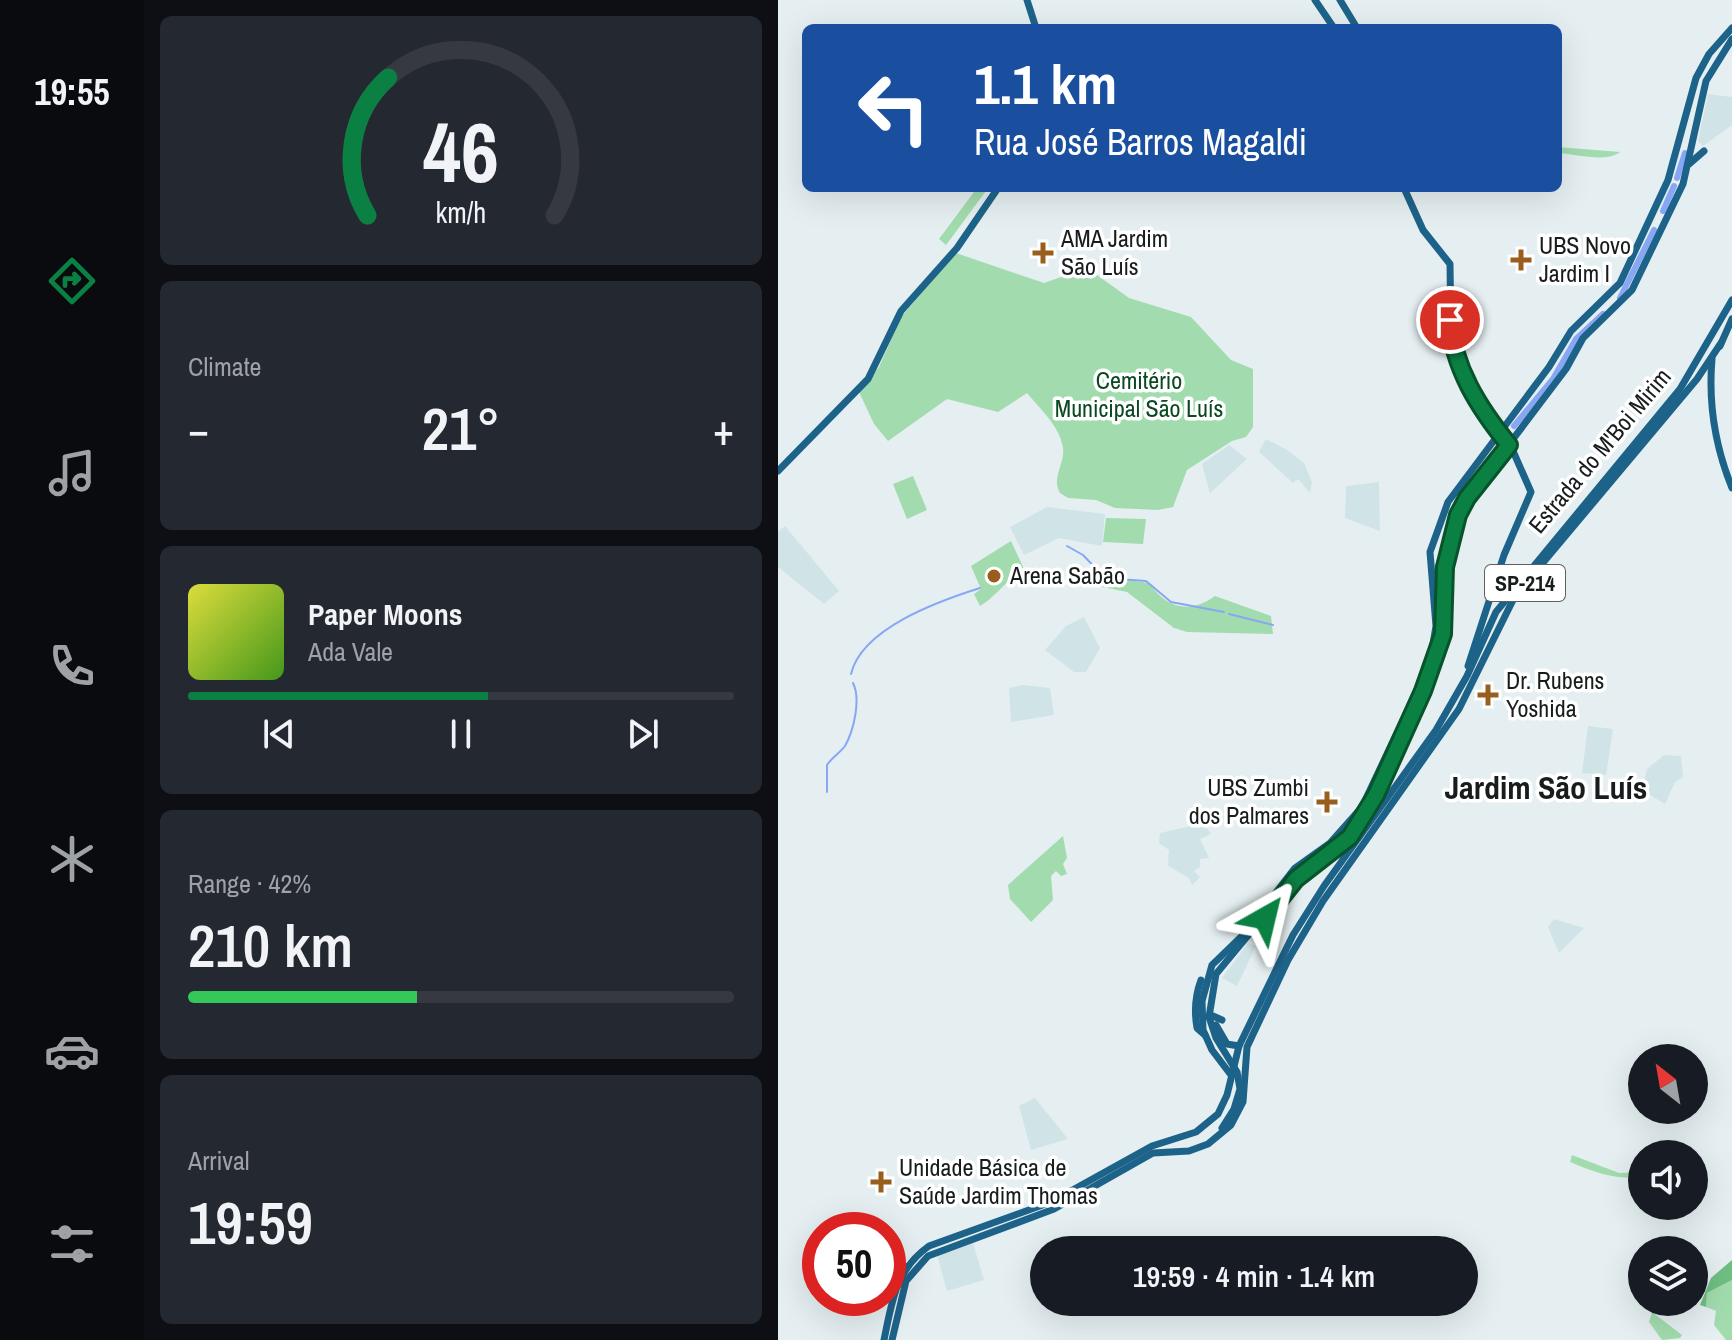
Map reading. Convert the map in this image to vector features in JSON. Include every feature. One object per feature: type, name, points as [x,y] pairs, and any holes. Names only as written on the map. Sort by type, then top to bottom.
[{"type":"main road","points":[[1027,0],[1035,24]]},
{"type":"main road","points":[[1315,0],[1331,24]]},
{"type":"main road","points":[[1340,0],[1355,24]]},
{"type":"main road","points":[[1238,1074],[1204,1031],[1197,1028],[1197,992],[1212,965],[1242,936],[1295,868],[1330,843],[1362,808],[1360,796],[1371,791],[1432,650],[1436,626],[1430,552],[1439,524],[1453,495],[1549,367],[1571,331],[1620,283],[1668,180],[1701,66],[1732,28]]},
{"type":"main road","points":[[1162,1151],[1179,1149],[1213,1136],[1229,1119],[1237,1101],[1237,1072],[1214,1033],[1208,1007],[1216,974],[1237,948],[1266,924],[1296,879],[1350,837],[1376,795],[1423,691],[1443,634],[1448,550],[1467,498],[1566,369],[1583,338],[1632,290],[1689,164],[1706,81],[1732,39]]},
{"type":"main road","points":[[1684,125],[1683,145],[1692,151]]},
{"type":"main road","points":[[1689,164],[1704,151]]},
{"type":"main road","points":[[778,471],[868,379],[901,311],[957,248],[995,192]]},
{"type":"main road","points":[[1406,192],[1423,230],[1450,264],[1450,320],[1457,359],[1465,381],[1509,445],[1531,496],[1509,541],[1473,654],[1482,665]]},
{"type":"main road","points":[[1712,358],[1712,347],[1732,300]]},
{"type":"main road","name":"Estrada do M'Boi Mirim","points":[[892,1340],[906,1281],[924,1259],[936,1251],[1054,1209],[1141,1159],[1162,1151],[1189,1151],[1208,1144],[1231,1125],[1249,1092],[1238,1074],[1239,1046],[1313,901],[1430,739],[1467,676],[1473,654],[1503,601],[1680,389],[1726,312]]},
{"type":"main road","points":[[1732,319],[1709,370],[1714,431],[1732,488]]},
{"type":"main road","name":"Estrada do M'Boi Mirim","points":[[884,1340],[898,1280],[920,1252],[938,1242],[1035,1210],[1152,1146],[1196,1132],[1218,1114],[1238,1074],[1252,1034],[1304,931],[1347,865],[1435,747],[1482,665],[1509,605],[1709,370],[1721,343]]},
{"type":"main road","points":[[1576,523],[1577,511]]},
{"type":"main road","points":[[1439,524],[1441,544],[1448,543],[1453,536]]},
{"type":"main road","points":[[1430,552],[1448,550]]},
{"type":"main road","points":[[1239,1046],[1227,1044],[1217,1019],[1216,981],[1253,933]]},
{"type":"main road","points":[[1204,1031],[1203,989],[1212,965]]},
{"type":"main road","points":[[1204,1031],[1217,1019]]},
{"type":"shaded area","points":[[1708,94],[1732,97],[1732,125],[1703,146],[1698,141]]},
{"type":"shaded area","points":[[1266,439],[1304,463],[1312,482],[1310,493],[1298,479],[1293,483],[1259,452]]},
{"type":"shaded area","points":[[1229,445],[1247,459],[1210,493],[1202,464]]},
{"type":"shaded area","points":[[1379,482],[1380,531],[1345,518],[1346,486]]},
{"type":"shaded area","points":[[1047,507],[1105,514],[1102,546],[1059,538],[1024,555],[1010,527]]},
{"type":"shaded area","points":[[785,526],[839,591],[824,604],[778,567],[778,532]]},
{"type":"shaded area","points":[[1084,617],[1100,648],[1086,672],[1074,672],[1045,650],[1066,626]]},
{"type":"shaded area","points":[[1022,685],[1050,688],[1054,715],[1011,722],[1009,688]]},
{"type":"shaded area","points":[[1588,726],[1613,729],[1606,775],[1582,773]]},
{"type":"shaded area","points":[[1664,755],[1681,756],[1683,777],[1675,782],[1665,804],[1642,790],[1647,769]]},
{"type":"shaded area","points":[[1205,825],[1211,834],[1200,839],[1209,858],[1200,859],[1200,867],[1194,871],[1200,877],[1192,885],[1189,878],[1168,866],[1169,850],[1159,843],[1160,833]]},
{"type":"shaded area","points":[[1554,919],[1584,928],[1559,953],[1548,927]]},
{"type":"shaded area","points":[[1248,943],[1256,946],[1237,986],[1222,978]]},
{"type":"shaded area","points":[[1035,1098],[1068,1139],[1031,1150],[1019,1106]]},
{"type":"shaded area","points":[[973,1243],[984,1280],[947,1291],[937,1255]]},
{"type":"green space","points":[[1562,147],[1620,152],[1607,157],[1562,154]]},
{"type":"green space","points":[[974,192],[985,192],[930,267],[946,245],[939,239]]},
{"type":"green space","name":"Cemitério Municipal São Luís","points":[[956,253],[1044,283],[1078,271],[1093,272],[1129,298],[1191,317],[1231,360],[1253,369],[1253,427],[1246,437],[1232,441],[1187,470],[1173,507],[1158,510],[1115,508],[1096,500],[1068,498],[1060,493],[1057,482],[1063,454],[1061,440],[1049,418],[1027,393],[998,412],[947,399],[888,441],[874,424],[859,392],[879,367],[901,317]]},
{"type":"green space","points":[[913,476],[927,510],[907,519],[893,484]]},
{"type":"green space","points":[[1106,518],[1146,519],[1143,544],[1103,542]]},
{"type":"green space","name":"Arena Sabão","points":[[1011,541],[1024,569],[980,606],[974,594],[981,589],[971,566]]},
{"type":"green space","points":[[1098,576],[1149,583],[1163,599],[1179,606],[1197,605],[1215,596],[1271,616],[1273,634],[1187,632],[1174,628],[1127,592],[1093,585]]},
{"type":"green space","points":[[1063,836],[1067,858],[1063,864],[1067,874],[1061,876],[1056,871],[1051,876],[1053,900],[1031,922],[1010,899],[1008,885]]},
{"type":"green space","points":[[1572,1155],[1619,1173],[1628,1173],[1628,1177],[1597,1172],[1570,1162]]},
{"type":"green space","points":[[1732,1260],[1732,1280],[1708,1292],[1711,1278]]},
{"type":"green space","points":[[1732,1280],[1732,1340],[1726,1340],[1714,1325],[1716,1311],[1708,1308],[1708,1292]]},
{"type":"green space","points":[[1651,1316],[1657,1316],[1682,1335],[1680,1338],[1662,1340],[1649,1322]]},
{"type":"waterway","points":[[1677,178],[1685,153]]},
{"type":"waterway","points":[[1663,211],[1674,186]]},
{"type":"waterway","points":[[1620,298],[1654,230]]},
{"type":"waterway","points":[[1514,426],[1553,379],[1576,339],[1603,314]]},
{"type":"waterway","points":[[1452,515],[1461,495],[1500,447]]},
{"type":"waterway","points":[[1067,546],[1083,555],[1105,578],[1146,581],[1171,602],[1224,612]]},
{"type":"waterway","points":[[1438,566],[1438,578]]},
{"type":"waterway","points":[[1439,587],[1440,599]]},
{"type":"waterway","points":[[851,674],[858,658],[886,630],[944,600],[980,588]]},
{"type":"waterway","points":[[1229,614],[1273,625]]},
{"type":"waterway","points":[[827,792],[827,765],[845,746],[854,723],[856,697],[853,683]]},
{"type":"place","name":"AMA Jardim São Luís","points":[[1043,253]]},
{"type":"place","name":"UBS Novo Jardim I","points":[[1521,260]]},
{"type":"place","name":"Arena Sabão","points":[[994,576]]},
{"type":"place","name":"Dr. Rubens Yoshida","points":[[1488,695]]},
{"type":"place","name":"UBS Zumbi dos Palmares","points":[[1327,802]]},
{"type":"place","name":"Unidade Básica de Saúde Jardim Thomas","points":[[881,1182]]},
{"type":"district","name":"Jardim São Luís","points":[[1546,788]]},
{"type":"route","points":[[1265,918],[1296,879],[1336,851],[1350,837],[1376,795],[1423,691],[1443,634],[1445,567],[1458,515],[1467,498],[1509,445],[1465,381],[1451,338],[1450,320]]}]
